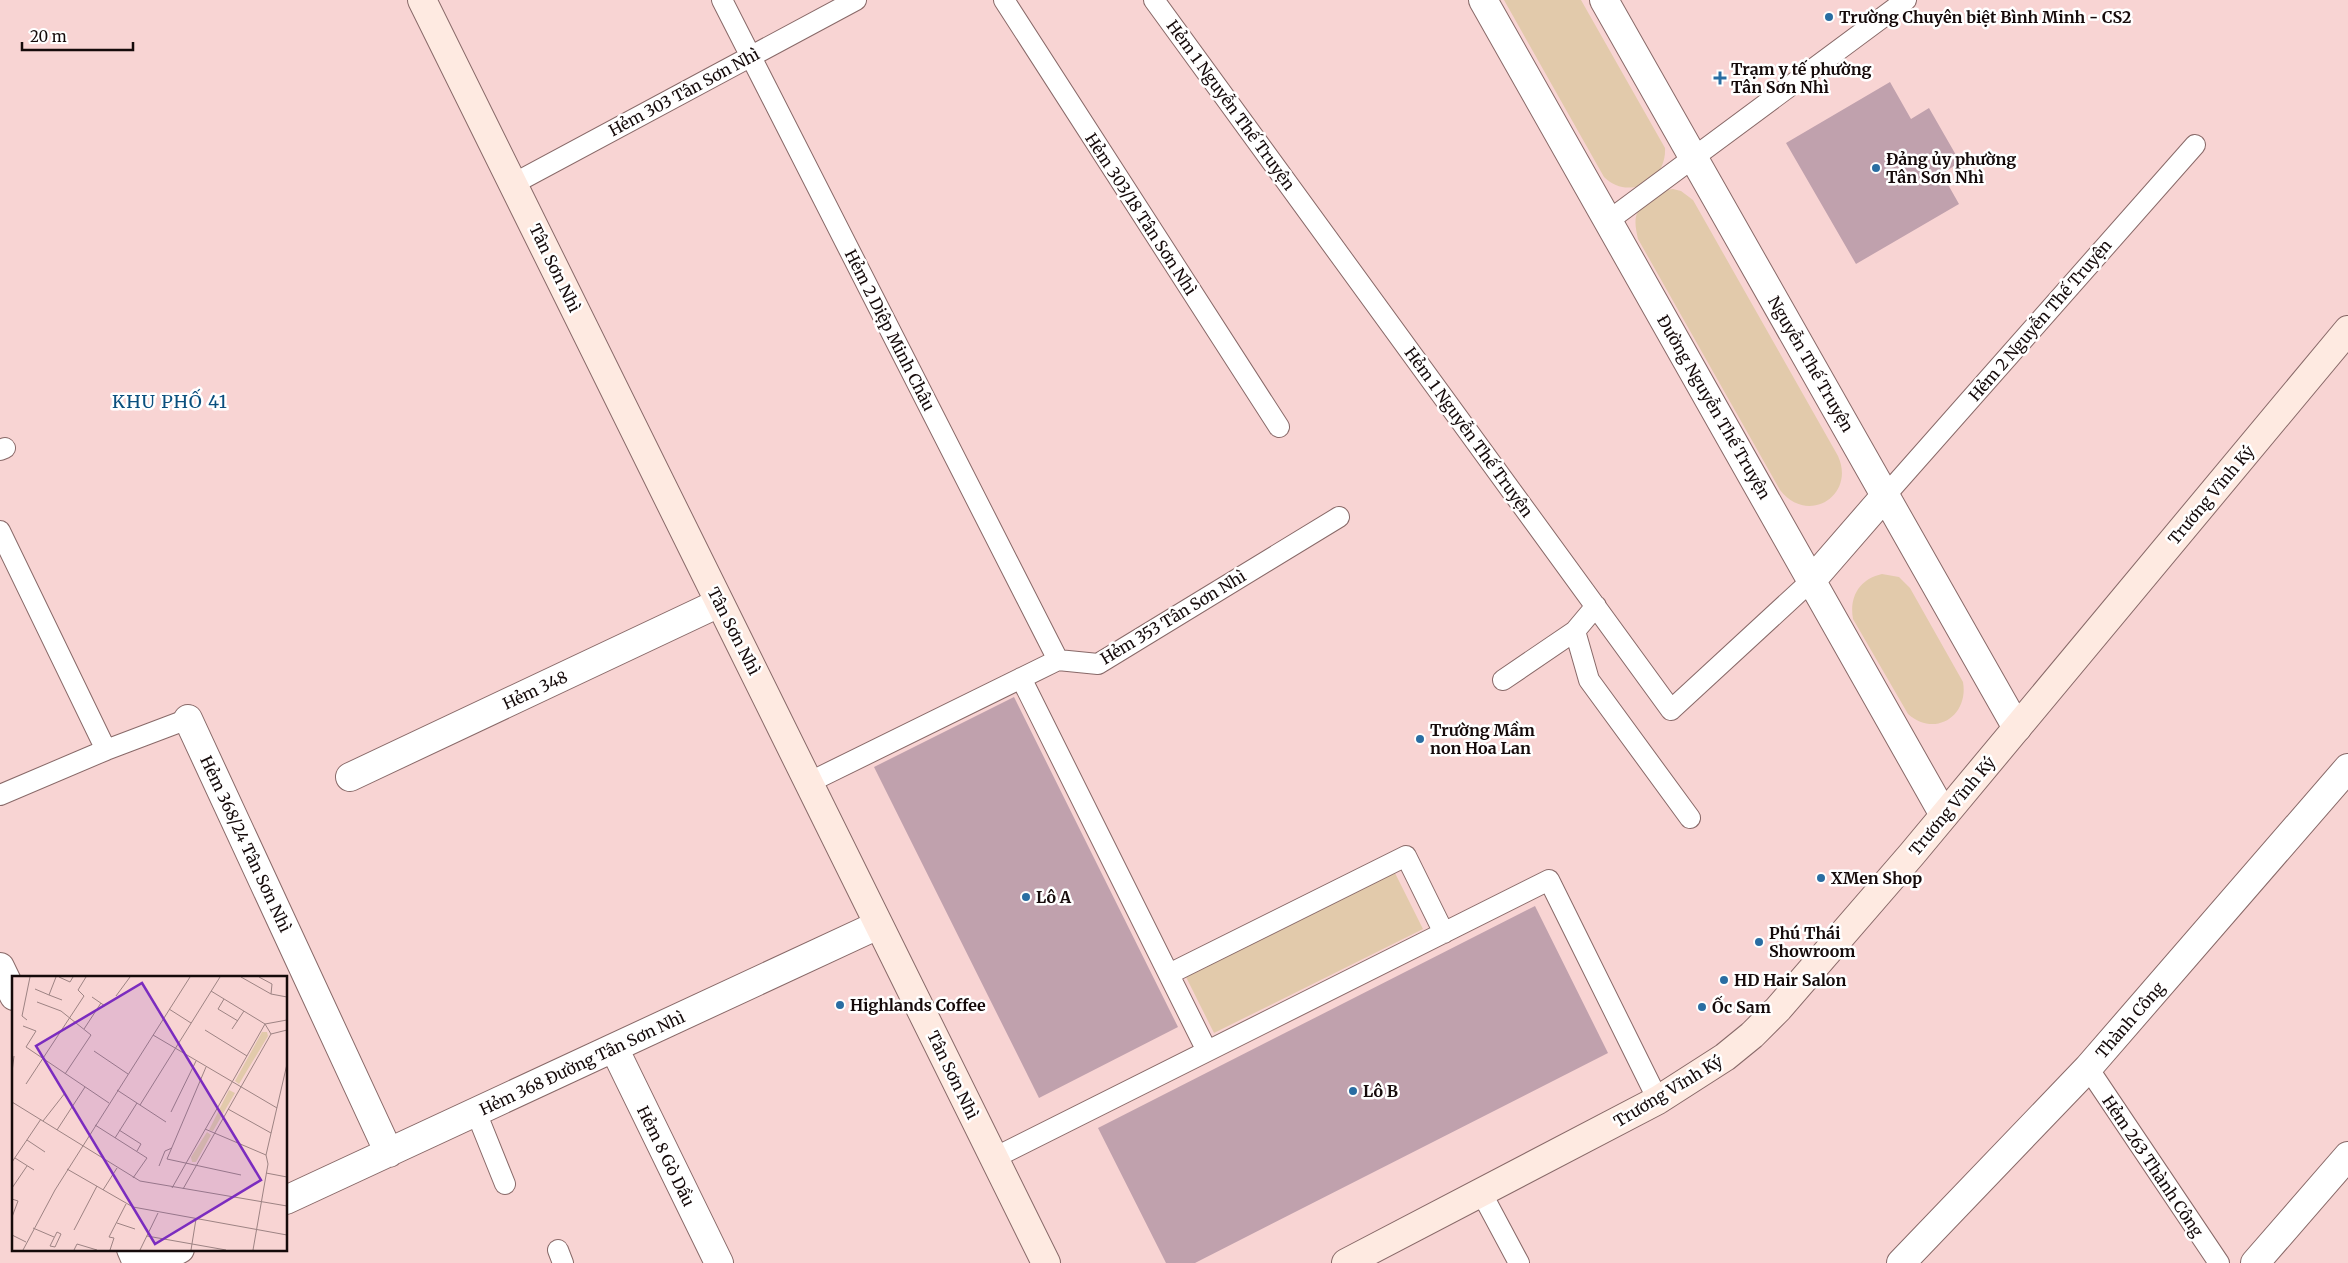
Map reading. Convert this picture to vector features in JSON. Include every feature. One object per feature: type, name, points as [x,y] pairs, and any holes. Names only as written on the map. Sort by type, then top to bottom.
[{"type":"street","name":"Tân Sơn Nhì","points":[[422,0],[1046,1263]]},
{"type":"street","name":"Đường Nguyễn Thế Truyện","points":[[1483,0],[1944,815]]},
{"type":"street","name":"Nguyễn Thế Truyện","points":[[1604,0],[2017,728]]},
{"type":"street","name":"Trương Vĩnh Ký","points":[[1346,1263],[1658,1100],[1724,1058],[1778,1009],[1944,815],[2348,330]]},
{"type":"street","points":[[1812,580],[1885,496]]},
{"type":"street","name":"Hẻm 348","points":[[350,777],[719,602]]},
{"type":"street","name":"Hẻm 368/24 Tân Sơn Nhì","points":[[188,719],[389,1153]]},
{"type":"street","name":"Thành Công","points":[[1901,1263],[2088,1068],[2348,769]]},
{"type":"street","name":"Hẻm 368 Đường Tân Sơn Nhì","points":[[288,1199],[878,925]]},
{"type":"street","points":[[0,967],[12,992]]},
{"type":"street","name":"Hẻm 8 Gò Dầu","points":[[614,1048],[719,1263]]},
{"type":"street","points":[[2255,1263],[2348,1156]]},
{"type":"street","points":[[131,1250],[137,1263]]},
{"type":"street","points":[[151,1263],[178,1250]]},
{"type":"lane","name":"Hẻm 2 Diệp Minh Châu","points":[[722,0],[1058,660]]},
{"type":"lane","name":"Hẻm 303 Tân Sơn Nhì","points":[[513,184],[856,0]]},
{"type":"lane","name":"Hẻm 303/18 Tân Sơn Nhì","points":[[1004,0],[1278,427]]},
{"type":"lane","name":"Hẻm 1 Nguyễn Thế Truyện","points":[[1154,0],[1671,710],[1812,580]]},
{"type":"lane","points":[[1608,221],[1906,0]]},
{"type":"lane","name":"Hẻm 2 Nguyễn Thế Truyện","points":[[1885,496],[2195,145]]},
{"type":"lane","name":"Hẻm 353 Tân Sơn Nhì","points":[[1058,660],[1098,664],[1339,517]]},
{"type":"lane","points":[[0,531],[106,750]]},
{"type":"lane","points":[[1503,680],[1575,631],[1596,606]]},
{"type":"lane","points":[[1575,631],[1588,680],[1690,818]]},
{"type":"lane","points":[[810,782],[1058,660]]},
{"type":"lane","points":[[1021,678],[1207,1051]]},
{"type":"lane","name":"Hẻm 368/24 Tân Sơn Nhì","points":[[0,795],[106,750],[188,719]]},
{"type":"lane","points":[[1169,974],[1406,856],[1444,933]]},
{"type":"lane","points":[[994,1158],[1549,880],[1658,1100]]},
{"type":"lane","name":"Hẻm 263 Thành Công","points":[[2088,1068],[2219,1263]]},
{"type":"lane","points":[[476,1112],[505,1184]]},
{"type":"lane","points":[[1481,1192],[1518,1263]]},
{"type":"shaded area","points":[[1504,0],[1581,0],[1665,148],[1664,160],[1660,170],[1653,178],[1644,184],[1624,187],[1614,184],[1604,177]]},
{"type":"shaded area","points":[[1673,189],[1681,191],[1693,200],[1838,456],[1842,470],[1840,483],[1835,493],[1826,501],[1815,505],[1803,505],[1791,500],[1780,490],[1638,239],[1636,220],[1637,213],[1641,207],[1664,191]]},
{"type":"shaded area","points":[[1882,574],[1899,577],[1910,588],[1963,682],[1961,705],[1948,720],[1929,724],[1918,721],[1908,714],[1853,619],[1853,603],[1858,590],[1862,584],[1874,576]]},
{"type":"shaded area","points":[[1395,873],[1423,929],[1214,1033],[1186,977]]},
{"type":"building","name":"Đảng ủy phường Tân Sơn Nhì","points":[[1890,82],[1911,119],[1929,108],[1960,162],[1942,174],[1959,204],[1856,264],[1786,143]]},
{"type":"building","name":"Lô A","points":[[1014,697],[1178,1027],[1039,1098],[874,767]]},
{"type":"building","name":"Lô B","points":[[1535,906],[1608,1053],[1195,1263],[1166,1263],[1098,1128]]},
{"type":"place","name":"Trường Chuyên biệt Bình Minh - CS2","points":[[1829,17]]},
{"type":"place","name":"Trạm y tế phường Tân Sơn Nhì","points":[[1720,78]]},
{"type":"place","name":"Đảng ủy phường Tân Sơn Nhì","points":[[1876,168]]},
{"type":"place","name":"Trường Mầm non Hoa Lan","points":[[1420,739]]},
{"type":"place","name":"XMen Shop","points":[[1821,878]]},
{"type":"place","name":"Lô A","points":[[1026,897]]},
{"type":"place","name":"Phú Thái Showroom","points":[[1759,942]]},
{"type":"place","name":"HD Hair Salon","points":[[1724,980]]},
{"type":"place","name":"Highlands Coffee","points":[[840,1005]]},
{"type":"place","name":"Ốc Sam","points":[[1702,1007]]},
{"type":"place","name":"Lô B","points":[[1353,1091]]},
{"type":"district","name":"KHU PHỐ 41","points":[[170,402]]}]
